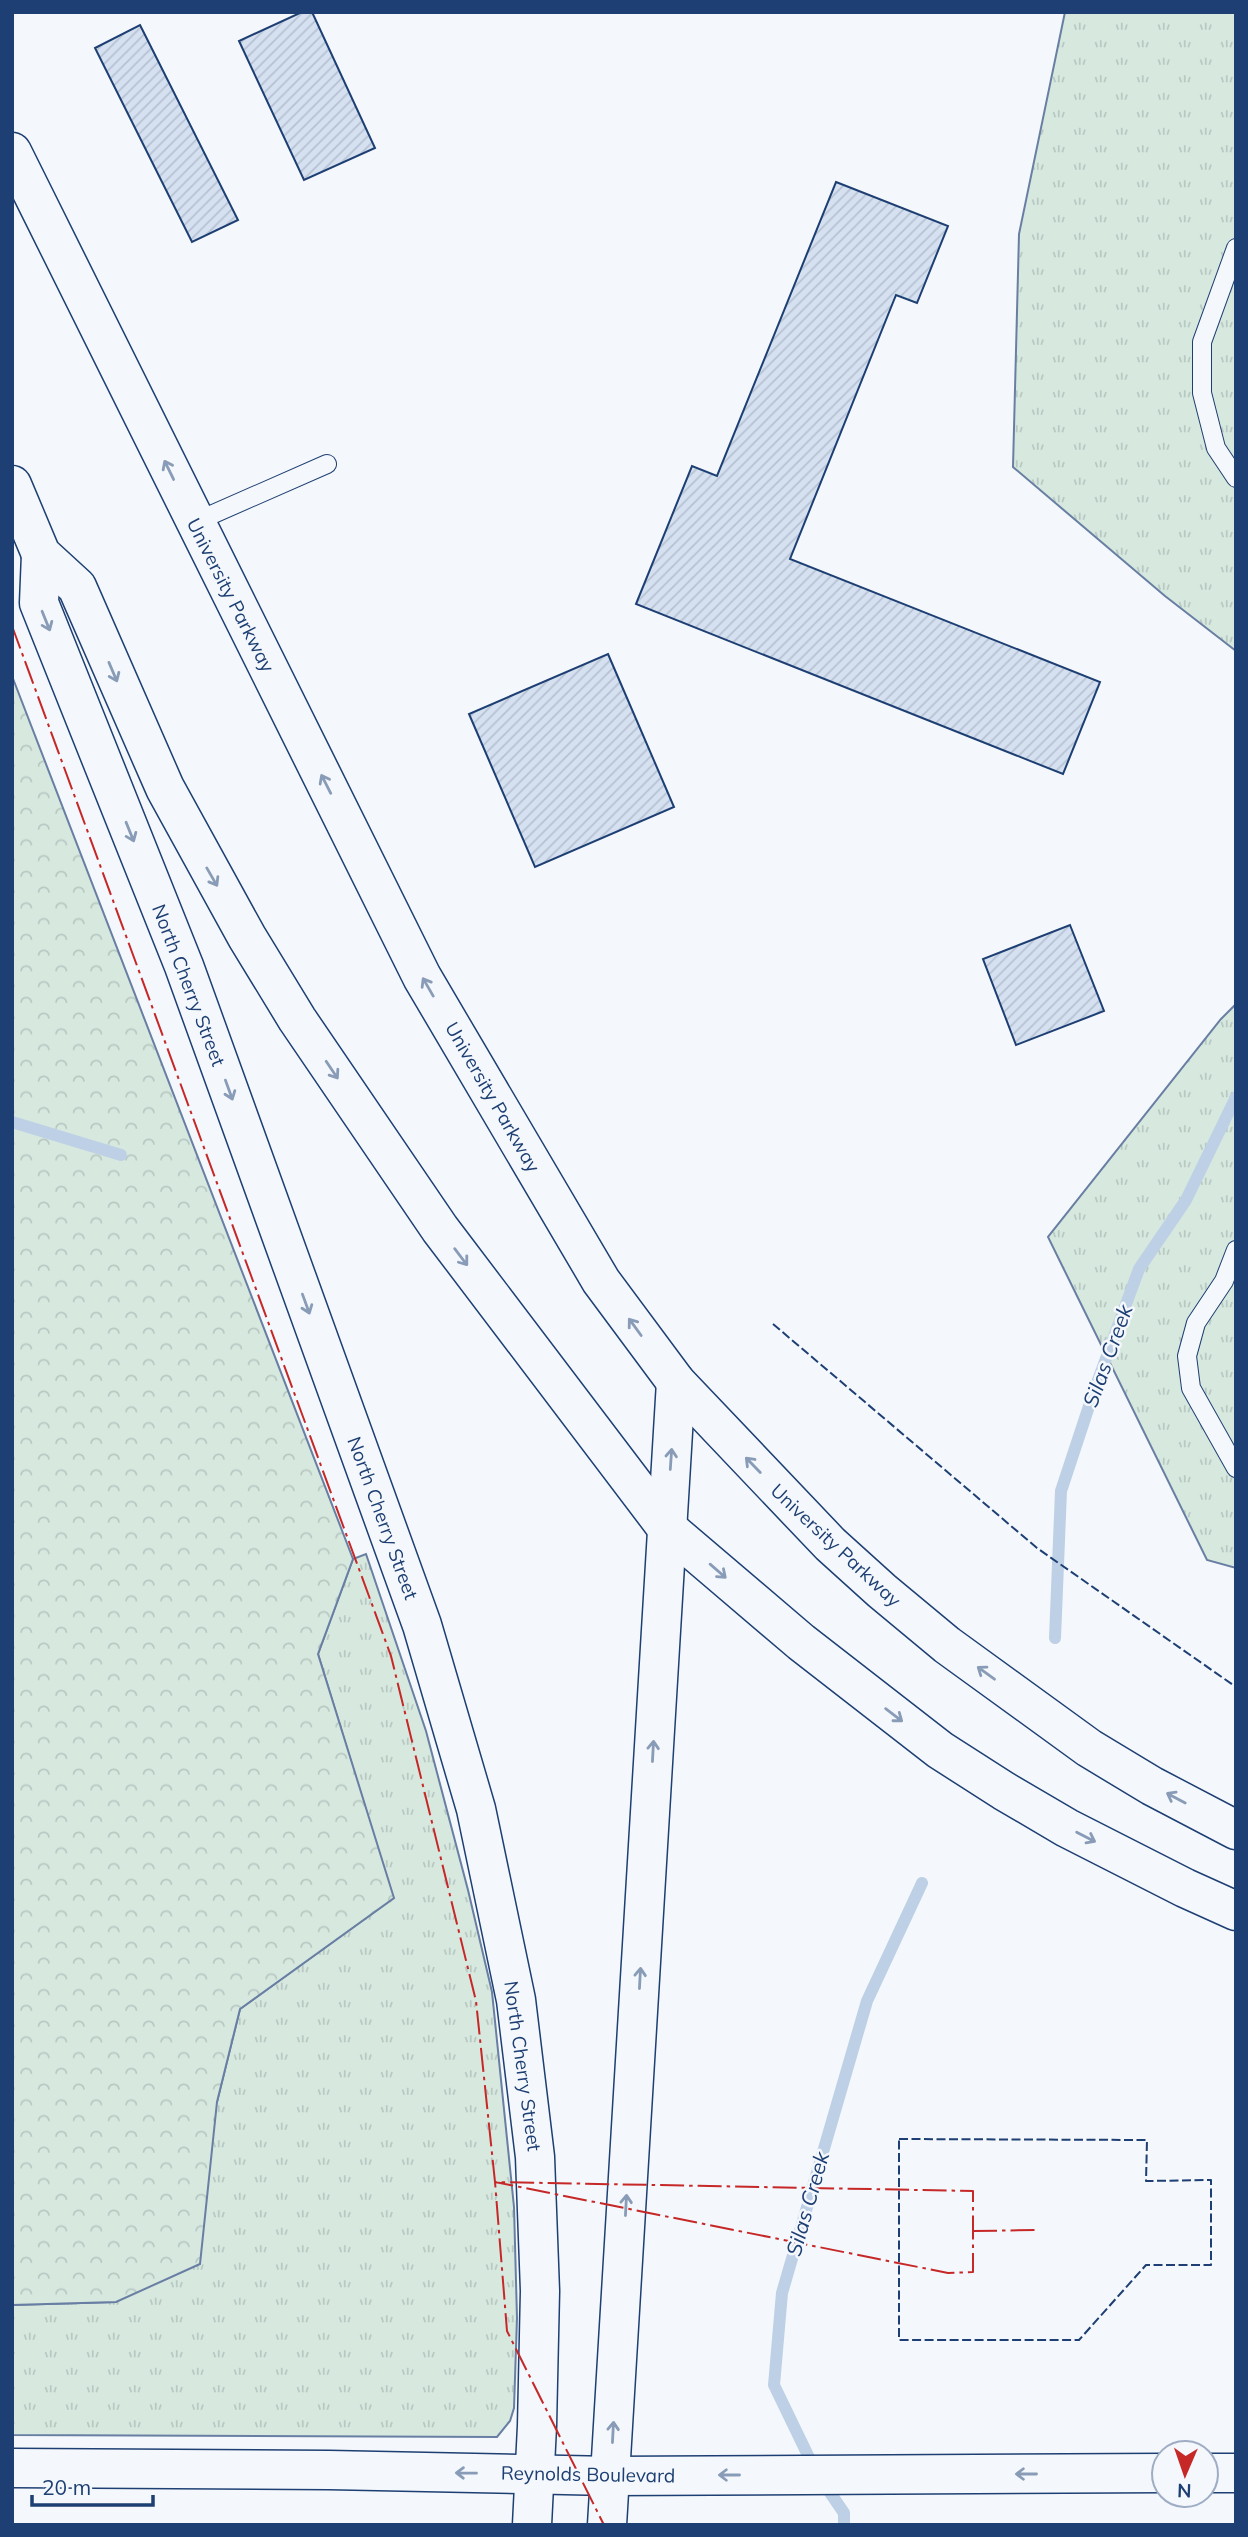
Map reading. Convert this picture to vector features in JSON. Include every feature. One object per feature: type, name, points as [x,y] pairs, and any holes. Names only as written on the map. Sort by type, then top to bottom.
[{"type":"main road","name":"University Parkway","points":[[12,152],[422,977],[601,1281],[676,1382],[830,1544],[947,1645],[1089,1748],[1236,1830]]},
{"type":"main road","points":[[12,485],[41,554],[77,587],[164,788],[247,937],[297,1019],[440,1229],[666,1527],[801,1642],[940,1750],[1067,1828],[1236,1911]]},
{"type":"main road","name":"North Cherry Street","points":[[41,554],[39,603],[189,979],[422,1625],[476,1809],[516,2000],[535,2157],[540,2291],[532,2525]]},
{"type":"main road","points":[[607,2525],[676,1382]]},
{"type":"main road","name":"Reynolds Boulevard","points":[[12,2468],[610,2476],[1150,2473]]},
{"type":"lane","points":[[1236,247],[1202,342],[1202,393],[1216,448],[1236,478]]},
{"type":"lane","points":[[195,522],[327,464]]},
{"type":"lane","points":[[1236,1250],[1224,1281],[1196,1322],[1186,1356],[1191,1388],[1236,1468]]},
{"type":"green space","points":[[1065,12],[1236,12],[1236,651],[1165,596],[1013,467],[1019,234]]},
{"type":"green space","points":[[12,676],[353,1559],[318,1654],[394,1898],[240,2009],[217,2102],[200,2264],[116,2302],[12,2305]]},
{"type":"green space","points":[[1236,1004],[1236,1568],[1207,1560],[1048,1237],[1221,1019]]},
{"type":"green space","points":[[366,1554],[426,1731],[492,1992],[514,2207],[517,2318],[514,2408],[510,2421],[497,2437],[12,2435],[12,2305],[116,2302],[217,2102],[240,2009],[393,1898],[318,1654],[353,1559]]},
{"type":"building","points":[[302,12],[312,12],[375,148],[304,180],[239,41]]},
{"type":"building","points":[[140,25],[238,220],[192,242],[95,48]]},
{"type":"building","points":[[836,182],[948,226],[917,303],[896,295],[790,559],[1100,682],[1063,774],[636,604],[692,466],[717,476]]},
{"type":"building","points":[[608,654],[674,807],[535,867],[469,714]]},
{"type":"building","points":[[1070,925],[1104,1011],[1016,1045],[983,959]]},
{"type":"waterway","name":"Silas Creek","points":[[1055,1638],[1061,1491],[1094,1391],[1139,1269],[1186,1200],[1236,1097]]},
{"type":"waterway","points":[[12,1122],[121,1155]]},
{"type":"waterway","name":"Silas Creek","points":[[844,2525],[844,2513],[816,2472],[774,2385],[782,2293],[867,2001],[922,1883]]},
{"type":"fence","points":[[773,1324],[1037,1548],[1236,1687]]},
{"type":"fence","points":[[899,2139],[1147,2140],[1146,2181],[1211,2180],[1211,2265],[1146,2265],[1079,2340],[899,2340],[899,2139]]},
{"type":"power","points":[[12,626],[391,1656],[476,2001],[495,2182],[973,2191],[973,2272],[948,2273],[495,2182],[507,2331],[604,2525]]},
{"type":"power","points":[[973,2231],[1037,2230]]}]
